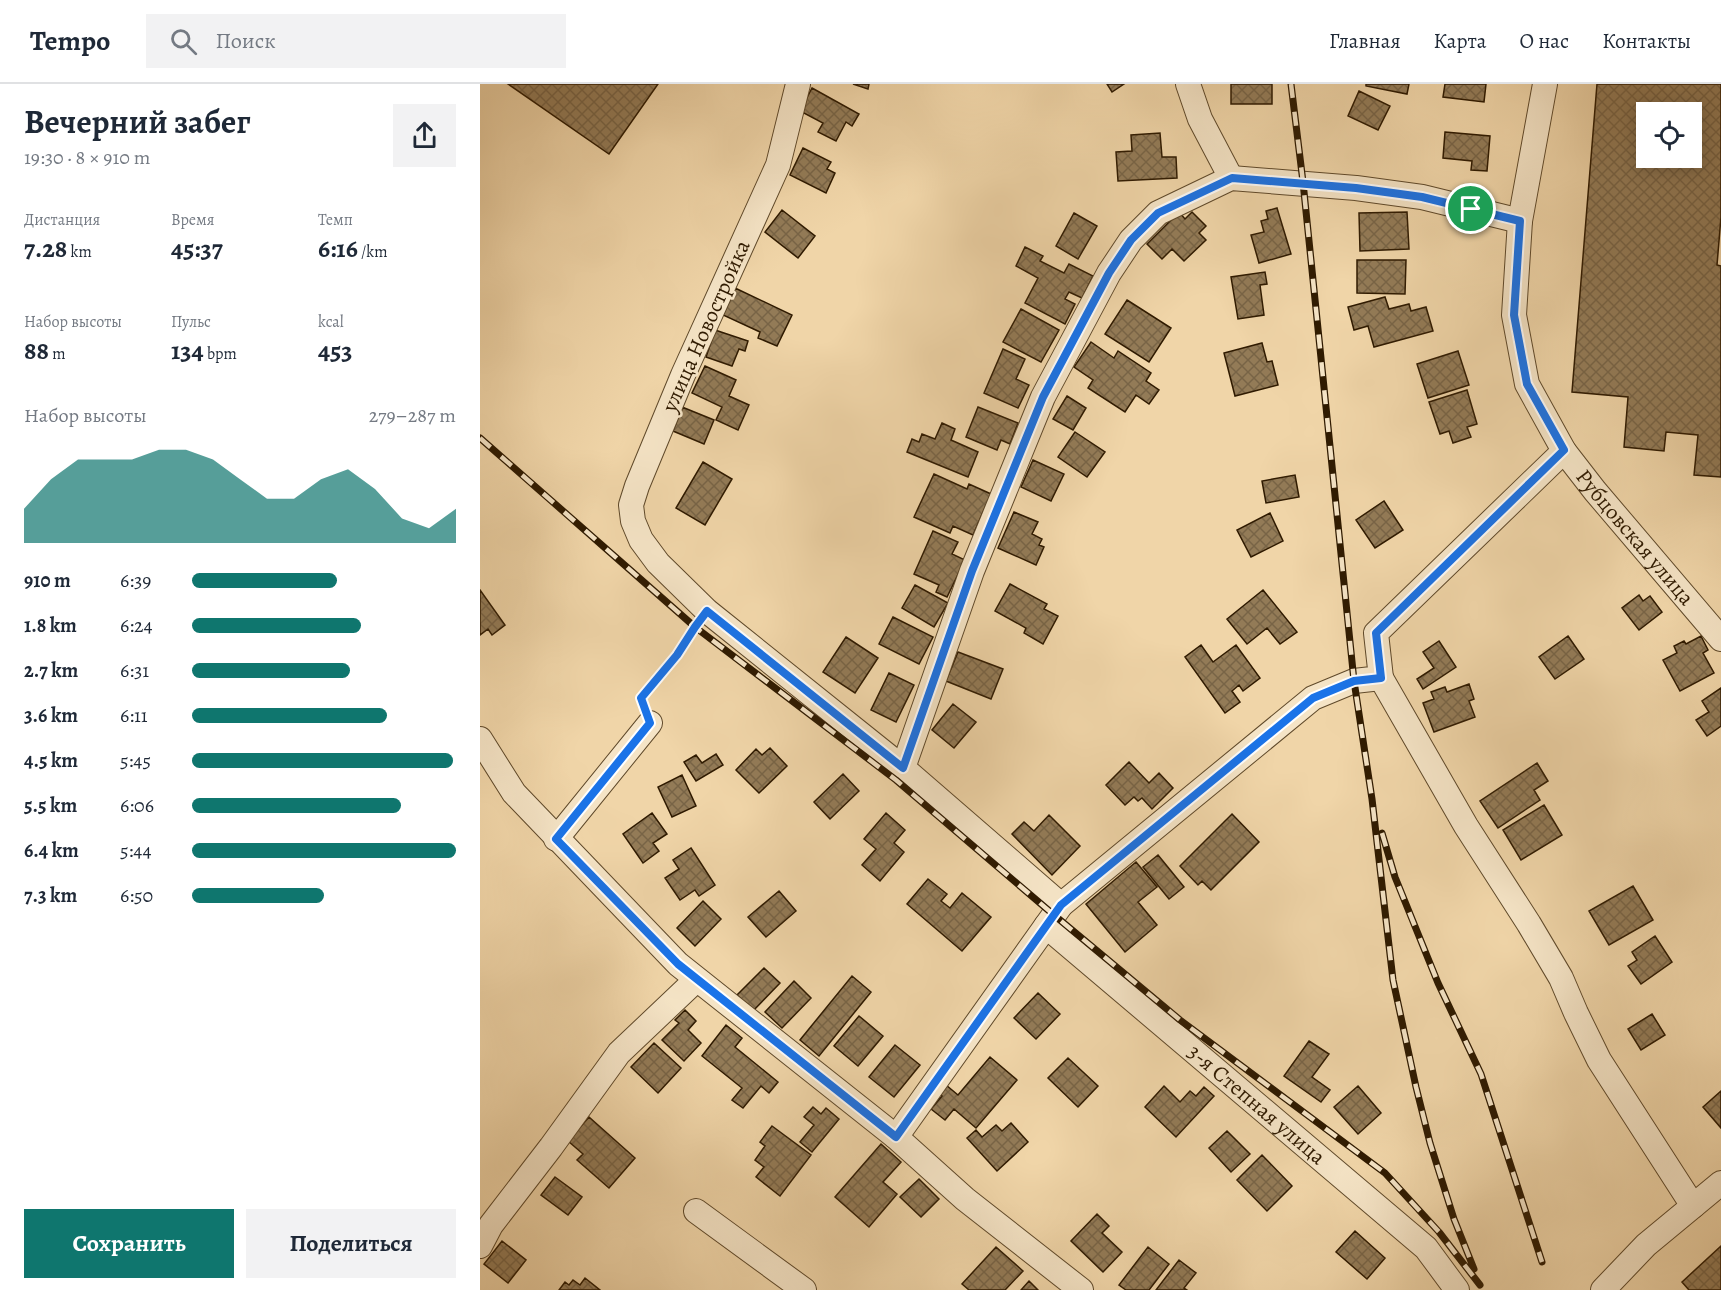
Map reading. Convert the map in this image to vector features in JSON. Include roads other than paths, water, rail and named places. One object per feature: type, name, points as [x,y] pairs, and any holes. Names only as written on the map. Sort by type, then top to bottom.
[{"type":"street","name":"улица Новостройка","points":[[798,84],[778,165],[683,375],[631,505],[633,521],[640,540],[658,563],[707,611],[903,768]]},
{"type":"street","points":[[1188,84],[1200,119],[1232,178]]},
{"type":"street","name":"Рубцовская улица","points":[[1545,84],[1520,221],[1514,315],[1527,384],[1564,450],[1595,491],[1721,639]]},
{"type":"street","points":[[1061,905],[903,768],[972,571],[1043,397],[1109,273],[1131,240],[1158,213],[1232,178],[1356,188],[1422,197],[1520,221]]},
{"type":"street","points":[[1564,450],[1376,633],[1381,678],[1466,826],[1561,978],[1599,1060],[1693,1206]]},
{"type":"street","points":[[896,1137],[1061,905],[1313,698],[1354,681],[1381,678]]},
{"type":"street","points":[[556,839],[650,723]]},
{"type":"street","points":[[480,739],[514,794],[678,964],[896,1137],[965,1199],[1081,1290]]},
{"type":"street","name":"3-я Степная улица","points":[[1046,926],[1426,1248],[1457,1290]]},
{"type":"street","points":[[480,1246],[490,1225],[551,1147],[619,1053],[696,980]]},
{"type":"street","points":[[1603,1290],[1646,1245],[1721,1183]]},
{"type":"street","points":[[696,1211],[804,1290]]},
{"type":"railway","points":[[1291,84],[1354,681],[1372,799],[1393,980],[1430,1143],[1454,1219],[1474,1269]]},
{"type":"railway","points":[[480,438],[695,627],[896,780],[1180,1020],[1385,1173],[1439,1232],[1480,1285]]},
{"type":"railway","points":[[1382,833],[1395,877],[1438,983],[1481,1074],[1542,1262]]}]
